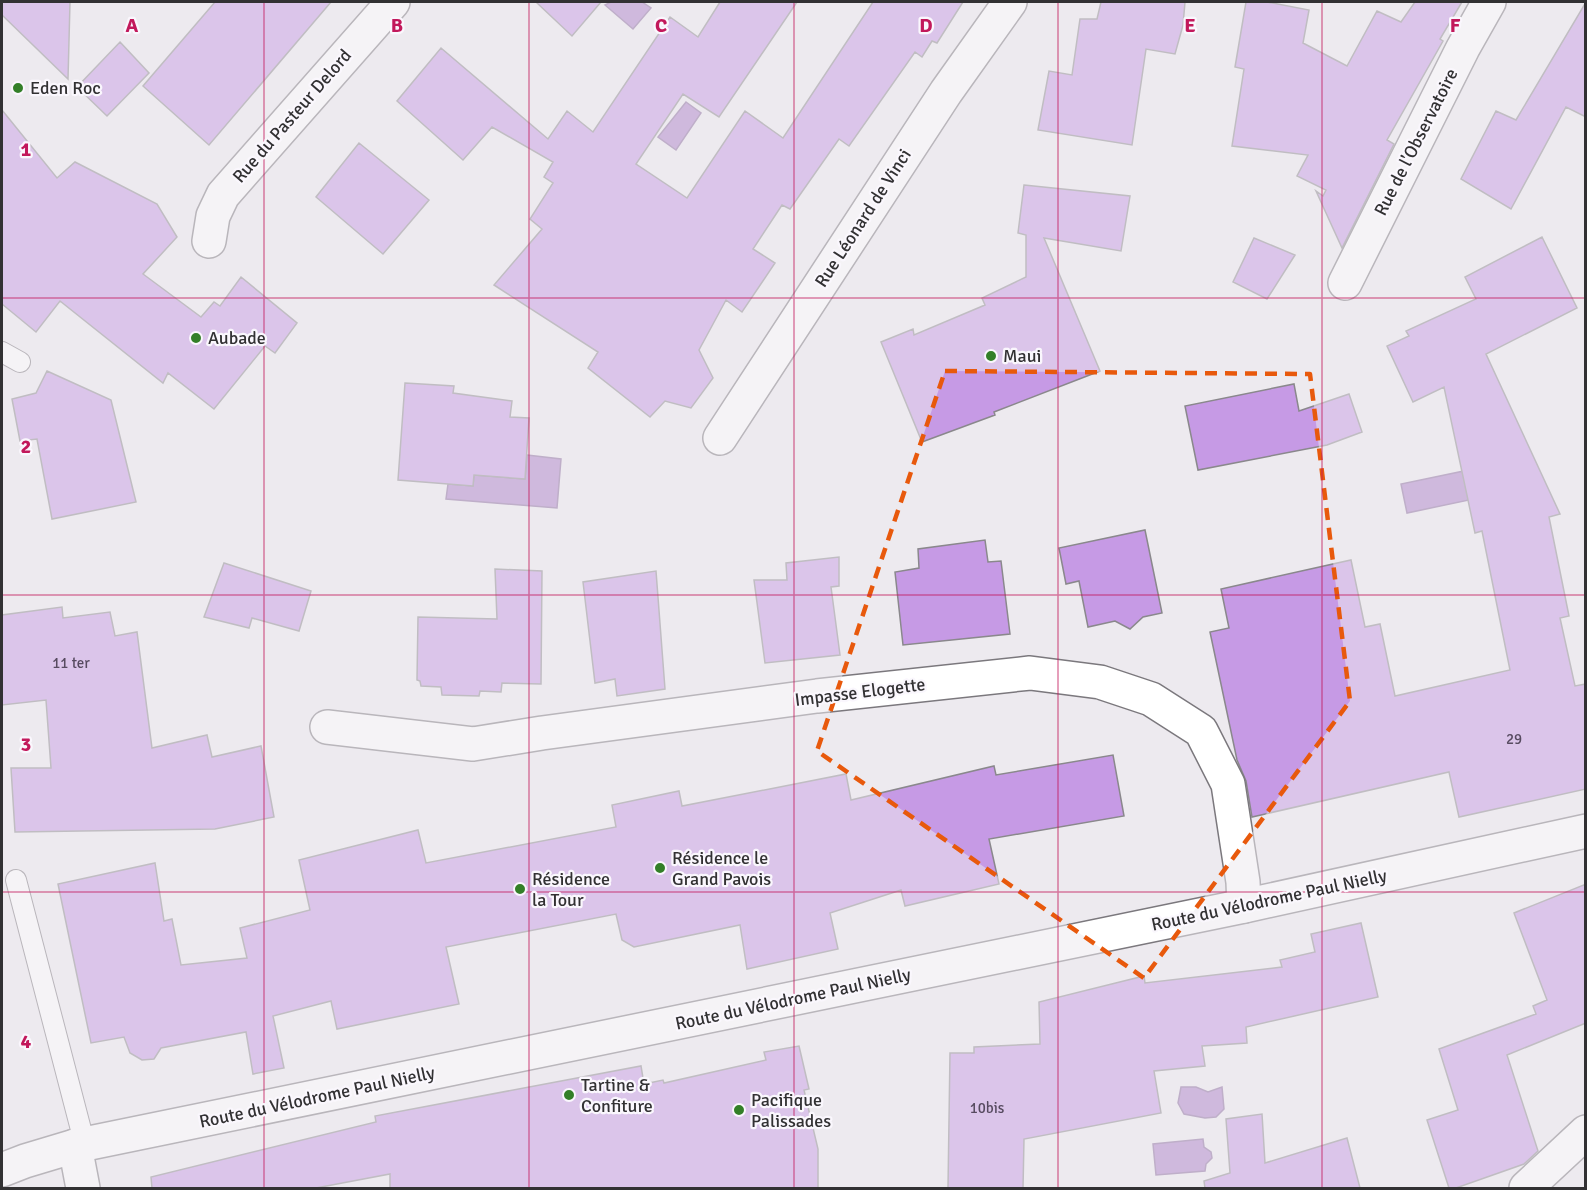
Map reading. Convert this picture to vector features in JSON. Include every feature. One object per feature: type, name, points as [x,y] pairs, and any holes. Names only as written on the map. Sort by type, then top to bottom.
[{"type":"street","name":"Rue du Pasteur Delord","points":[[209,241],[213,216],[223,195],[393,2]]},
{"type":"street","name":"Rue Léonard de Vinci","points":[[720,438],[945,92],[1011,2]]},
{"type":"street","name":"Rue de l'Observatoire","points":[[1345,283],[1463,48],[1489,2]]},
{"type":"street","name":"Impasse Elogette","points":[[327,727],[473,744],[542,732],[817,696],[1030,672],[1100,682],[1151,699],[1201,731],[1228,784],[1243,882],[1244,906]]},
{"type":"street","name":"Route du Vélodrome Paul Nielly","points":[[2,1170],[25,1161],[80,1146],[1244,906],[1586,831]]},
{"type":"street","points":[[1526,1188],[1586,1132]]},
{"type":"street","points":[[80,1146],[83,1188]]},
{"type":"lane","points":[[2,352],[20,362]]},
{"type":"lane","points":[[16,880],[80,1146]]},
{"type":"highlighted area","points":[[945,371],[1310,374],[1350,701],[1144,978],[817,751]]},
{"type":"shaded area","points":[[611,2],[642,2],[651,8],[633,29],[605,5]]},
{"type":"shaded area","points":[[686,102],[701,113],[676,150],[658,137]]},
{"type":"shaded area","points":[[527,455],[561,459],[557,508],[446,499],[448,484],[473,486],[474,475],[525,479]]},
{"type":"shaded area","points":[[1464,471],[1469,500],[1407,513],[1401,484]]},
{"type":"shaded area","points":[[1181,1087],[1196,1087],[1208,1092],[1222,1087],[1224,1109],[1216,1117],[1205,1118],[1184,1114],[1178,1103]]},
{"type":"shaded area","points":[[1203,1139],[1204,1147],[1211,1152],[1212,1158],[1206,1164],[1205,1171],[1156,1175],[1153,1144]]},
{"type":"building","points":[[2,2],[70,2],[68,79],[2,15]]},
{"type":"building","points":[[215,2],[331,2],[209,145],[143,86]]},
{"type":"building","points":[[536,2],[601,2],[572,36]]},
{"type":"building","points":[[720,2],[797,2],[719,117],[683,94],[636,164],[687,198],[745,111],[783,138],[873,2],[963,2],[937,43],[932,41],[922,57],[915,52],[849,146],[839,139],[790,209],[782,205],[753,249],[775,263],[742,312],[726,300],[699,350],[713,378],[691,408],[665,401],[650,417],[588,368],[598,352],[494,285],[542,229],[530,219],[553,183],[544,177],[553,162],[492,127],[463,160],[397,101],[441,48],[548,139],[567,111],[593,132],[670,17],[698,37]]},
{"type":"building","points":[[1101,2],[1185,2],[1183,25],[1175,54],[1146,49],[1132,145],[1038,130],[1049,71],[1072,75],[1080,19],[1097,19]]},
{"type":"building","points":[[1246,2],[1267,2],[1309,10],[1303,43],[1347,66],[1377,11],[1401,22],[1415,2],[1462,2],[1440,39],[1443,41],[1387,140],[1394,144],[1342,248],[1316,191],[1323,196],[1326,190],[1297,176],[1308,155],[1232,146],[1244,69],[1235,67]]},
{"type":"building","points":[[1586,2],[1586,117],[1566,107],[1511,209],[1461,179],[1496,111],[1516,120]]},
{"type":"building","points":[[120,42],[149,73],[107,116],[77,87]]},
{"type":"building","points":[[2,110],[57,178],[75,162],[157,204],[177,237],[143,274],[201,317],[214,302],[220,306],[241,277],[297,323],[275,353],[265,346],[214,409],[168,373],[163,383],[60,301],[36,332],[2,304]]},
{"type":"building","points":[[359,143],[429,200],[383,254],[316,197]]},
{"type":"building","name":"Maui","points":[[1024,185],[1130,196],[1121,251],[1044,238],[1100,371],[994,412],[995,415],[922,442],[881,342],[913,329],[914,335],[985,305],[982,298],[1026,277],[1026,235],[1018,233]]},
{"type":"building","points":[[1542,237],[1577,308],[1486,354],[1560,514],[1549,517],[1569,616],[1560,618],[1575,686],[1586,684],[1586,789],[1459,817],[1449,772],[1252,817],[1246,781],[1237,760],[1210,632],[1229,628],[1221,589],[1351,560],[1365,627],[1380,624],[1395,696],[1510,670],[1482,531],[1475,533],[1444,387],[1413,402],[1387,346],[1409,336],[1406,331],[1476,299],[1465,277]]},
{"type":"building","points":[[1254,238],[1295,255],[1267,299],[1233,282]]},
{"type":"building","points":[[47,371],[111,400],[136,502],[52,519],[37,439],[20,441],[12,399],[36,393]]},
{"type":"building","points":[[405,383],[454,386],[453,393],[512,401],[510,417],[529,418],[525,479],[474,475],[473,486],[398,480]]},
{"type":"building","points":[[1294,384],[1299,411],[1349,394],[1362,432],[1327,445],[1198,470],[1185,406]]},
{"type":"building","points":[[1145,530],[1162,613],[1143,617],[1130,629],[1115,621],[1088,627],[1079,581],[1066,584],[1059,548]]},
{"type":"building","points":[[985,540],[988,562],[1001,561],[1010,634],[903,645],[895,572],[919,568],[918,549]]},
{"type":"building","points":[[839,557],[839,586],[831,587],[840,655],[765,663],[754,580],[787,580],[786,563]]},
{"type":"building","points":[[224,563],[311,591],[299,631],[252,618],[249,628],[204,617]]},
{"type":"building","points":[[495,569],[542,571],[541,684],[502,683],[501,692],[480,691],[479,696],[442,695],[441,687],[421,686],[420,681],[417,680],[418,617],[497,619]]},
{"type":"building","points":[[656,571],[665,689],[617,696],[615,679],[595,683],[583,582]]},
{"type":"building","points":[[62,607],[63,618],[110,612],[115,636],[137,632],[152,748],[207,735],[212,757],[261,746],[274,817],[215,829],[15,832],[11,768],[51,768],[46,700],[2,705],[2,615]]},
{"type":"building","points":[[1113,755],[1124,816],[989,839],[999,884],[905,906],[901,890],[830,913],[838,949],[747,969],[740,925],[634,947],[622,940],[616,914],[446,947],[459,1004],[337,1029],[331,1001],[273,1016],[284,1068],[253,1074],[246,1032],[161,1048],[154,1059],[142,1060],[130,1053],[124,1037],[91,1043],[58,884],[155,863],[164,921],[172,919],[181,965],[247,958],[240,928],[310,910],[299,860],[418,830],[426,863],[616,827],[612,805],[679,791],[682,806],[846,774],[851,800],[994,766],[996,775]]},
{"type":"building","points":[[1586,884],[1586,1023],[1507,1055],[1538,1151],[1524,1164],[1456,1188],[1449,1188],[1427,1120],[1458,1110],[1439,1049],[1536,1014],[1533,1006],[1547,1000],[1514,913]]},
{"type":"building","points":[[1361,923],[1378,997],[1246,1027],[1247,1043],[1202,1046],[1205,1066],[1154,1071],[1161,1113],[1024,1139],[1023,1188],[948,1188],[950,1053],[974,1053],[974,1047],[1040,1044],[1039,1002],[1144,976],[1145,983],[1282,967],[1280,960],[1315,952],[1311,934]]},
{"type":"building","points":[[799,1046],[809,1089],[804,1090],[818,1149],[818,1188],[390,1188],[390,1174],[316,1188],[152,1188],[151,1177],[376,1122],[375,1116],[641,1066],[644,1084],[663,1080],[664,1083],[766,1060],[764,1052]]},
{"type":"building","points":[[1262,1114],[1265,1163],[1347,1138],[1360,1188],[1205,1188],[1204,1181],[1230,1173],[1226,1119]]},
{"type":"place","name":"Eden Roc","points":[[18,88]]},
{"type":"place","name":"Aubade","points":[[196,338]]},
{"type":"place","name":"Maui","points":[[991,356]]},
{"type":"place","name":"Résidence le Grand Pavois","points":[[660,868]]},
{"type":"place","name":"Résidence la Tour","points":[[520,889]]},
{"type":"place","name":"Tartine & Confiture","points":[[569,1095]]},
{"type":"place","name":"Pacifique Palissades","points":[[739,1110]]}]
